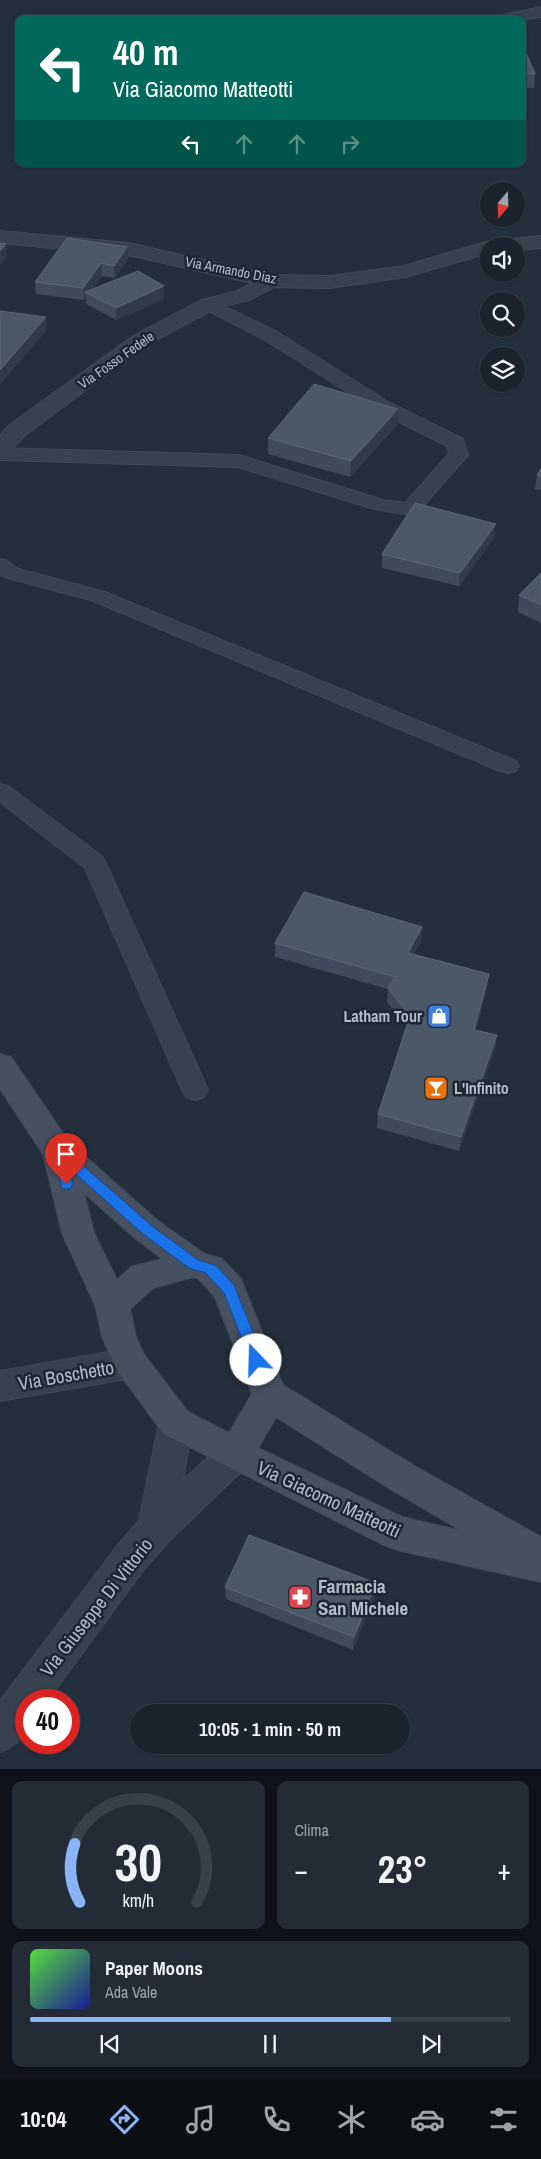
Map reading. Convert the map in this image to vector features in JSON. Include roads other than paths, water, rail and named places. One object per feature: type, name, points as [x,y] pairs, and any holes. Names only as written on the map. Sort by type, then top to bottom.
[{"type":"street","points":[[526,15],[541,12]]},
{"type":"street","name":"Via Armando Diaz","points":[[0,237],[128,249],[272,281],[330,282],[349,280],[406,270],[480,249]]},
{"type":"street","points":[[525,243],[541,242]]},
{"type":"street","name":"Via Fosso Fedele","points":[[0,449],[16,431],[139,341],[209,304],[242,296],[272,281]]},
{"type":"street","name":"Via Giacomo Matteotti","points":[[0,1064],[58,1152],[147,1230],[194,1264],[210,1269],[229,1289],[270,1395],[236,1454]]},
{"type":"street","name":"Via Giacomo Matteotti","points":[[58,1152],[78,1233],[112,1305],[119,1336],[131,1363],[176,1423],[397,1533],[541,1565]]},
{"type":"street","points":[[112,1305],[143,1277],[194,1264]]},
{"type":"street","name":"Via Boschetto","points":[[0,1386],[131,1363]]},
{"type":"street","points":[[270,1395],[400,1476],[541,1557]]},
{"type":"street","name":"Via Giuseppe Di Vittorio","points":[[156,1529],[176,1423]]},
{"type":"street","name":"Via Giuseppe Di Vittorio","points":[[0,1733],[132,1557],[156,1529],[236,1454]]},
{"type":"lane","points":[[0,454],[239,461],[381,505],[410,509],[459,455],[456,443],[382,406],[271,336],[209,304]]},
{"type":"lane","points":[[4,573],[98,596],[508,766]]},
{"type":"lane","points":[[0,791],[95,863],[195,1090]]},
{"type":"place","name":"Latham Tour","points":[[439,1016]]},
{"type":"place","name":"L'Infinito","points":[[436,1088]]},
{"type":"place","name":"Farmacia San Michele","points":[[300,1597]]}]
